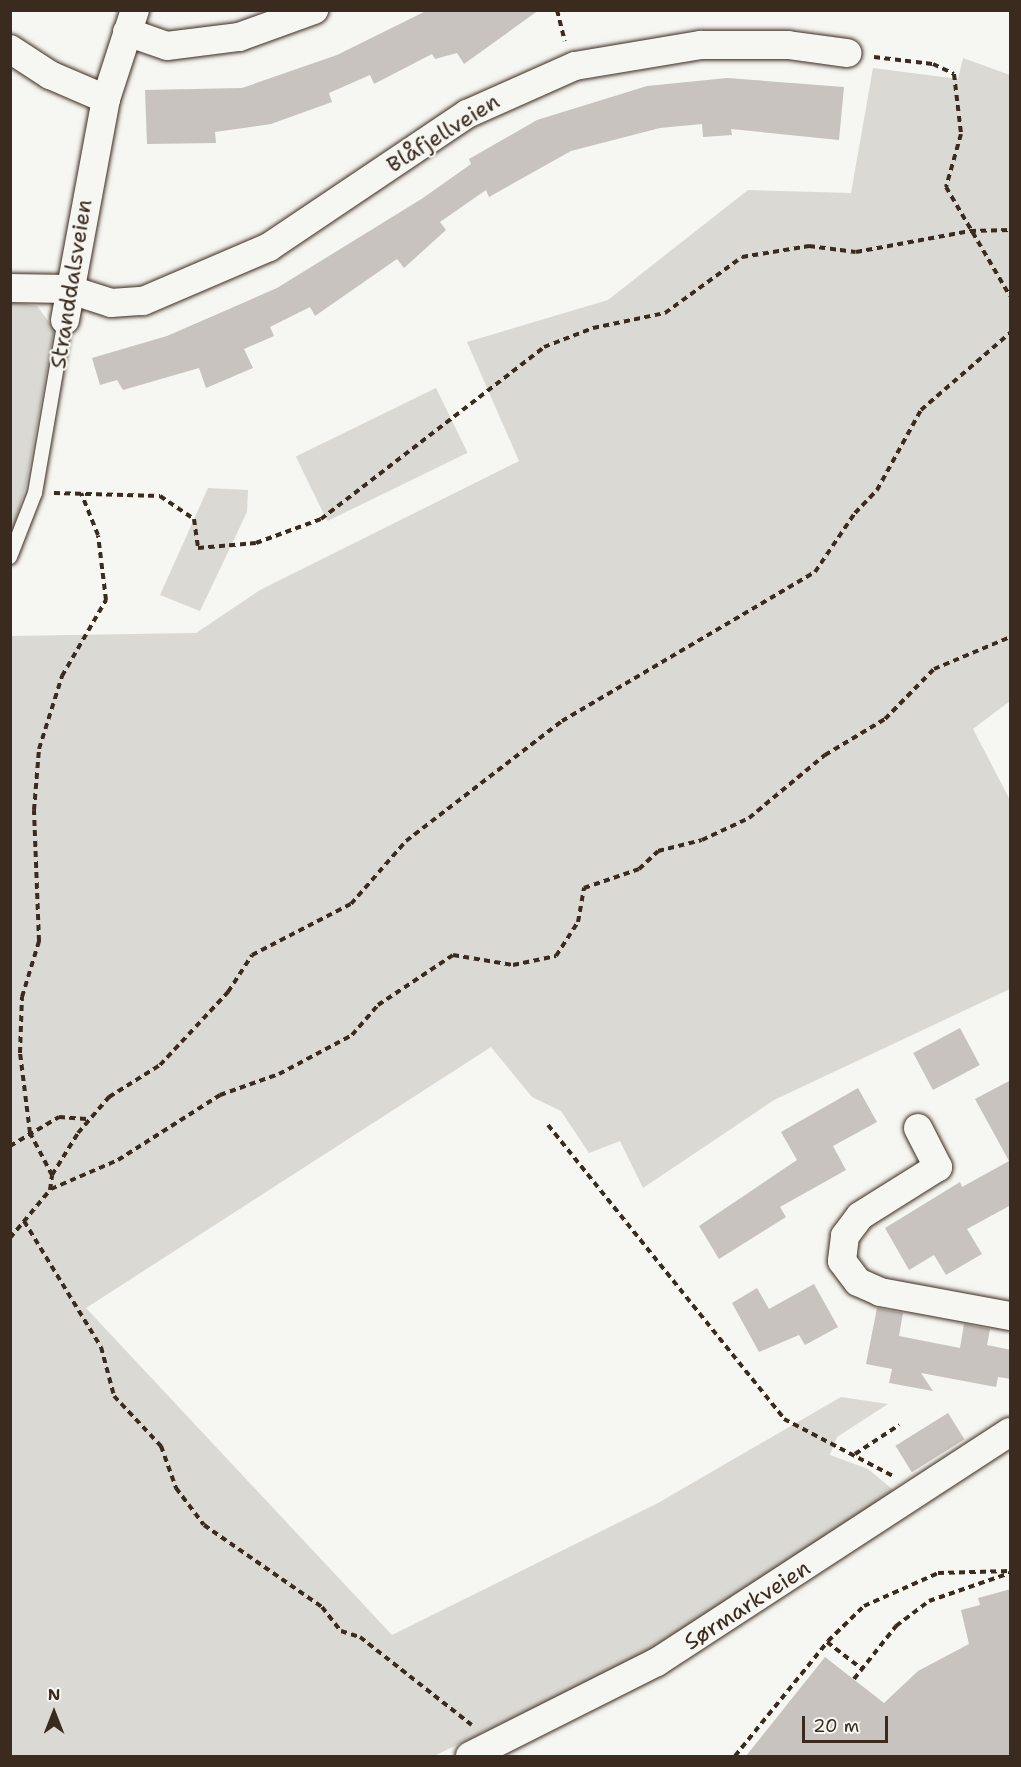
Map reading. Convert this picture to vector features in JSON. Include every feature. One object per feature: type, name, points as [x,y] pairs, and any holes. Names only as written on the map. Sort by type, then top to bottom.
[{"type":"street","points":[[131,21],[167,46],[240,37],[314,10]]},
{"type":"street","name":"Stranddalsveien","points":[[65,320],[68,289],[105,99],[131,21]]},
{"type":"street","name":"Blåfjellveien","points":[[10,288],[68,289],[111,303],[143,301],[269,247],[467,114],[574,66],[700,45],[788,45],[847,53]]},
{"type":"street","points":[[10,49],[50,75],[105,99]]},
{"type":"street","points":[[918,1128],[938,1167],[860,1216],[845,1236],[842,1261],[858,1282],[880,1292],[1011,1316]]},
{"type":"street","name":"Sørmarkveien","points":[[473,1755],[657,1662],[1011,1432]]},
{"type":"lane","name":"Stranddalsveien","points":[[10,557],[35,493],[65,320]]},
{"type":"path","points":[[847,53],[933,64],[954,74],[961,134],[946,187],[970,231],[1011,296]]},
{"type":"path","points":[[35,493],[160,496],[194,519],[198,548],[256,543],[321,519],[544,347],[593,328],[665,313],[742,257],[809,246],[856,252],[970,231],[1011,230]]},
{"type":"path","points":[[50,1190],[52,1175],[109,1097],[160,1065],[228,992],[252,955],[351,904],[406,841],[562,720],[815,572],[855,513],[877,490],[921,410],[1011,333]]},
{"type":"path","points":[[52,1175],[30,1132],[20,1053],[22,986],[39,941],[34,810],[38,758],[62,676],[85,630],[101,615],[107,589],[98,535],[81,493]]},
{"type":"path","points":[[10,1238],[50,1190],[99,1170],[220,1095],[279,1074],[352,1035],[395,992],[453,955],[513,965],[556,956],[578,922],[584,888],[639,869],[658,851],[702,840],[749,818],[825,754],[885,719],[934,669],[1011,638]]},
{"type":"path","points":[[10,1146],[30,1132],[59,1117],[91,1119]]},
{"type":"path","points":[[548,1125],[784,1419],[806,1435],[855,1454],[920,1492]]},
{"type":"path","points":[[24,1221],[101,1347],[114,1396],[162,1446],[176,1488],[204,1525],[322,1607],[337,1627],[360,1636],[415,1685],[448,1703],[473,1727],[473,1755]]},
{"type":"path","points":[[855,1454],[899,1425]]},
{"type":"path","points":[[735,1756],[827,1642],[864,1606],[917,1579],[955,1570],[1011,1572]]},
{"type":"path","points":[[854,1679],[896,1626],[929,1601],[1011,1572]]},
{"type":"path","points":[[827,1642],[862,1669]]},
{"type":"shaded area","points":[[963,58],[1010,75],[1010,701],[973,729],[1010,800],[1010,989],[774,1100],[643,1188],[620,1141],[589,1153],[561,1111],[532,1097],[491,1047],[86,1308],[392,1635],[658,1503],[841,1397],[888,1404],[837,1437],[830,1455],[868,1469],[897,1493],[771,1578],[630,1661],[434,1756],[11,1756],[10,636],[196,633],[260,590],[519,461],[467,342],[608,300],[748,190],[851,193],[873,68],[958,79]]},
{"type":"shaded area","points":[[11,302],[37,306],[54,329],[26,485],[11,536]]},
{"type":"shaded area","points":[[436,388],[468,453],[327,521],[296,456]]},
{"type":"shaded area","points":[[208,488],[248,490],[247,512],[200,611],[160,595]]},
{"type":"building","points":[[428,10],[539,10],[464,64],[457,53],[435,59],[432,54],[374,84],[370,75],[329,93],[332,102],[271,124],[215,132],[216,143],[147,144],[145,90],[242,88],[337,55]]},
{"type":"building","points":[[727,78],[844,87],[839,140],[731,129],[732,135],[703,137],[702,124],[660,128],[571,151],[489,197],[486,190],[440,222],[446,230],[404,268],[397,259],[315,316],[310,307],[270,327],[274,336],[244,349],[253,368],[206,388],[199,368],[123,390],[117,380],[100,385],[92,358],[167,336],[277,288],[423,198],[471,164],[469,159],[537,120],[647,86]]},
{"type":"building","points":[[960,1028],[980,1065],[933,1090],[913,1053]]},
{"type":"building","points":[[1011,1080],[1011,1205],[967,1229],[982,1254],[946,1275],[934,1255],[909,1270],[885,1228],[960,1182],[962,1187],[1009,1161],[975,1099]]},
{"type":"building","points":[[858,1088],[877,1122],[833,1146],[846,1170],[780,1207],[786,1217],[719,1259],[699,1226],[797,1160],[781,1132]]},
{"type":"building","points":[[814,1284],[838,1327],[805,1345],[799,1335],[759,1352],[732,1303],[757,1288],[769,1309]]},
{"type":"building","points":[[877,1308],[903,1313],[899,1336],[960,1348],[964,1324],[990,1329],[987,1345],[1011,1350],[1011,1379],[998,1377],[996,1387],[921,1373],[933,1391],[889,1383],[892,1369],[866,1364]]},
{"type":"building","points":[[948,1413],[964,1439],[912,1472],[895,1446]]},
{"type":"building","points":[[1011,1589],[1011,1756],[746,1756],[825,1657],[884,1703],[918,1671],[969,1644],[961,1610],[980,1605],[978,1598]]}]
